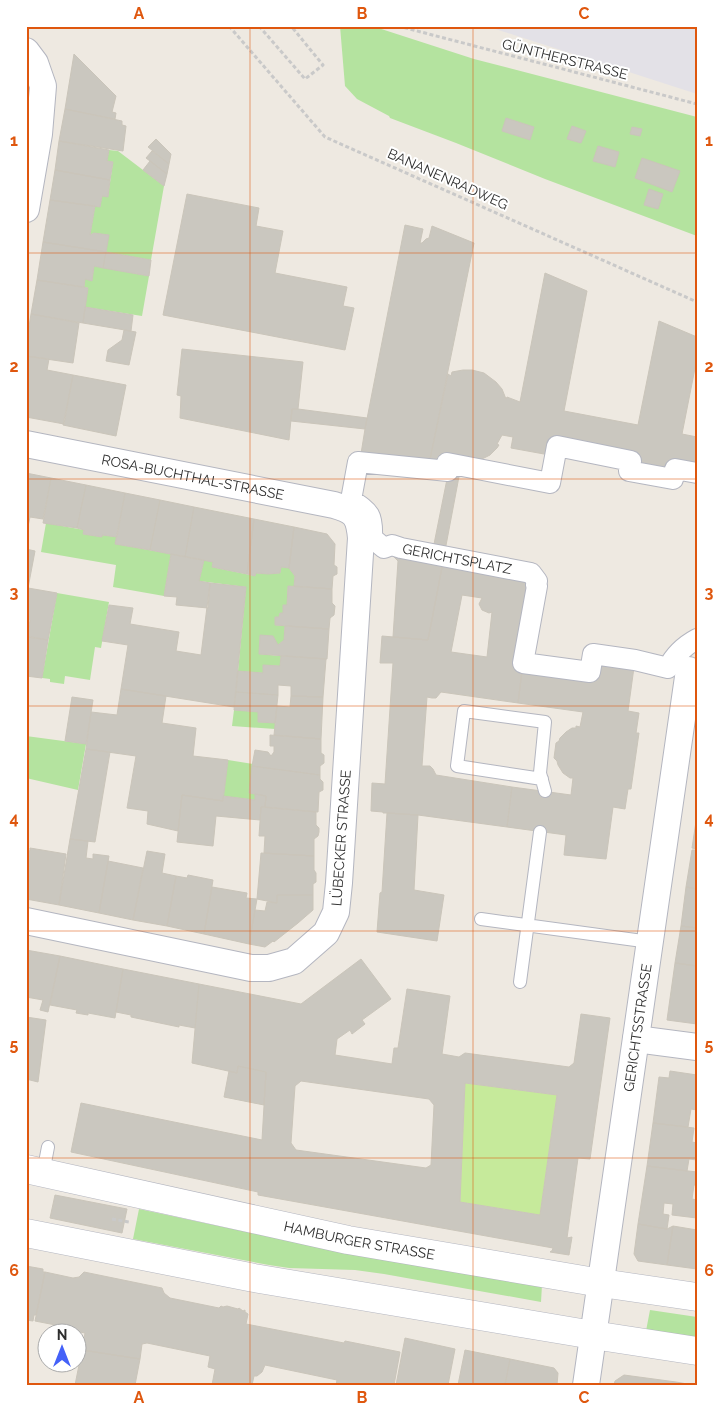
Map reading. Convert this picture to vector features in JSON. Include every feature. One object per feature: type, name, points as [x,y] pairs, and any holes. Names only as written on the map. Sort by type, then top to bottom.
[{"type":"main road","name":"HAMBURGER STRASSE","points":[[39,1163],[348,1240],[697,1298]]},
{"type":"main road","points":[[26,1233],[254,1278],[697,1351]]},
{"type":"street","points":[[26,51],[35,63],[43,86],[39,134],[26,209]]},
{"type":"street","name":"ROSA-BUCHTHAL-STRASSE","points":[[26,444],[334,505],[347,509],[356,516]]},
{"type":"street","name":"GERICHTSPLATZ","points":[[697,474],[675,469],[673,480],[629,471],[631,461],[557,446],[550,483],[446,463],[448,471],[358,462],[351,500],[367,510],[373,523],[372,538],[384,548],[392,545],[531,573],[537,581],[537,586],[523,663],[590,672],[593,654],[635,660],[668,668],[676,654],[683,647],[697,639]]},
{"type":"street","name":"LÜBECKER STRASSE","points":[[26,920],[251,968],[269,968],[294,961],[326,933],[336,912],[339,883],[361,538],[360,526],[356,516]]},
{"type":"street","name":"GERICHTSSTRASSE","points":[[586,1385],[689,670]]},
{"type":"street","points":[[636,1039],[697,1048]]},
{"type":"lane","points":[[464,711],[545,722],[540,773],[544,785],[457,766],[464,711]]},
{"type":"lane","points":[[520,982],[540,832]]},
{"type":"lane","points":[[481,919],[650,942]]},
{"type":"path","name":"BANANENRADWEG","points":[[229,26],[324,137],[697,302]]},
{"type":"path","points":[[259,26],[305,79],[323,65],[291,26]]},
{"type":"path","name":"GÜNTHERSTRASSE","points":[[398,26],[697,104]]},
{"type":"path","points":[[112,1219],[129,1222]]},
{"type":"shaded area","points":[[486,26],[697,26],[697,94]]},
{"type":"green space","points":[[340,26],[372,26],[474,59],[697,117],[697,236],[390,118],[357,99],[345,86]]},
{"type":"green space","points":[[109,150],[118,151],[164,186],[151,260],[106,252],[108,235],[94,233],[90,235],[95,206],[100,207],[102,196],[108,196],[113,162],[107,161]]},
{"type":"green space","points":[[94,266],[149,276],[142,316],[85,307],[88,288],[84,287],[85,279],[92,280]]},
{"type":"green space","points":[[46,523],[84,530],[83,534],[117,537],[116,544],[171,554],[164,596],[113,587],[116,565],[41,552]]},
{"type":"green space","points":[[204,560],[213,562],[212,567],[255,576],[256,573],[280,573],[281,567],[289,568],[295,576],[294,586],[288,586],[287,605],[283,605],[283,613],[280,613],[279,617],[275,618],[275,625],[285,626],[284,640],[278,645],[260,636],[259,654],[281,656],[280,666],[263,665],[263,673],[238,671],[246,587],[199,581]]},
{"type":"green space","points":[[57,593],[109,602],[101,648],[95,647],[90,680],[65,676],[64,684],[50,682],[50,679],[42,678]]},
{"type":"green space","points":[[234,710],[258,712],[258,722],[275,723],[275,729],[232,726]]},
{"type":"green space","points":[[26,736],[86,744],[78,790],[26,778]]},
{"type":"green space","points":[[228,760],[253,764],[249,793],[255,794],[255,800],[223,796]]},
{"type":"green space","points":[[465,1083],[557,1095],[540,1215],[460,1202]]},
{"type":"green space","points":[[139,1209],[326,1249],[542,1285],[541,1302],[355,1270],[289,1268],[269,1265],[133,1239]]},
{"type":"green space","points":[[650,1310],[697,1317],[697,1341],[646,1331]]},
{"type":"building","points":[[74,54],[116,96],[112,112],[116,113],[115,119],[65,109]]},
{"type":"building","points":[[65,109],[122,121],[122,125],[126,126],[123,151],[59,141]]},
{"type":"building","points":[[506,118],[534,127],[530,140],[502,131]]},
{"type":"building","points":[[572,126],[586,131],[581,143],[567,139]]},
{"type":"building","points":[[632,127],[642,129],[640,136],[630,134]]},
{"type":"building","points":[[156,139],[171,154],[169,164],[148,147]]},
{"type":"building","points":[[59,141],[109,150],[107,161],[113,162],[110,180],[55,170]]},
{"type":"building","points":[[598,146],[619,152],[615,167],[593,161]]},
{"type":"building","points":[[152,151],[169,164],[167,174],[146,158]]},
{"type":"building","points":[[642,158],[680,171],[672,192],[635,178]]},
{"type":"building","points":[[150,161],[167,174],[164,186],[143,170]]},
{"type":"building","points":[[55,170],[110,180],[108,197],[102,196],[100,207],[50,200]]},
{"type":"building","points":[[649,189],[663,194],[658,209],[644,205]]},
{"type":"building","points":[[187,194],[259,208],[256,226],[283,231],[275,273],[347,287],[343,306],[354,308],[345,350],[163,315]]},
{"type":"building","points":[[50,200],[95,206],[90,235],[94,233],[109,235],[106,252],[43,242]]},
{"type":"building","points":[[405,225],[423,229],[420,243],[429,238],[432,226],[474,243],[428,469],[360,460]]},
{"type":"building","points":[[43,242],[106,252],[103,268],[94,266],[92,281],[85,279],[84,287],[37,280]]},
{"type":"building","points":[[106,252],[151,260],[149,276],[103,268]]},
{"type":"building","points":[[545,273],[587,291],[564,411],[638,425],[659,321],[697,337],[697,358],[682,434],[697,437],[697,473],[673,479],[631,461],[555,456],[511,448],[513,437],[502,435],[497,448],[484,458],[428,469],[448,374],[451,376],[452,372],[463,370],[484,373],[502,389],[506,399],[507,397],[520,402]]},
{"type":"building","points":[[37,280],[88,288],[83,323],[31,314]]},
{"type":"building","points":[[85,307],[133,315],[131,331],[83,323]]},
{"type":"building","points":[[31,314],[79,323],[73,363],[26,356]]},
{"type":"building","points":[[124,330],[136,332],[129,365],[106,361],[108,350],[122,340]]},
{"type":"building","points":[[182,349],[303,362],[298,409],[292,409],[289,440],[180,418],[181,396],[177,395]]},
{"type":"building","points":[[26,356],[49,359],[47,370],[73,375],[64,424],[26,417]]},
{"type":"building","points":[[73,375],[126,385],[116,436],[63,425]]},
{"type":"building","points":[[292,409],[367,418],[365,429],[291,421]]},
{"type":"building","points":[[450,464],[461,466],[444,556],[432,554]]},
{"type":"building","points":[[26,473],[51,478],[43,519],[30,517],[26,536]]},
{"type":"building","points":[[51,478],[86,485],[77,528],[43,523]]},
{"type":"building","points":[[86,485],[125,493],[117,537],[83,534],[84,530],[77,528]]},
{"type":"building","points":[[125,493],[160,500],[150,550],[115,544]]},
{"type":"building","points":[[160,500],[194,507],[185,557],[150,550]]},
{"type":"building","points":[[194,507],[254,519],[247,574],[212,567],[213,562],[185,557]]},
{"type":"building","points":[[254,519],[294,527],[289,568],[281,567],[280,573],[256,573],[255,576],[247,574]]},
{"type":"building","points":[[294,527],[327,534],[335,544],[334,565],[337,567],[337,574],[333,576],[332,589],[294,586],[295,576],[289,568]]},
{"type":"building","points":[[26,549],[35,551],[28,588],[26,588]]},
{"type":"building","points":[[171,554],[204,560],[199,581],[210,583],[208,608],[176,605],[177,597],[164,596]]},
{"type":"building","points":[[393,554],[444,557],[428,640],[393,637],[398,561]]},
{"type":"building","points":[[444,557],[536,585],[518,703],[441,692],[436,698],[427,697],[422,766],[430,766],[436,775],[512,787],[507,827],[418,815],[371,811],[372,783],[385,784],[393,663],[380,663],[382,636],[428,640]],"holes":[[[462,595],[482,598],[479,604],[482,610],[489,613],[492,612],[487,657],[451,652]]]},
{"type":"building","points":[[210,583],[246,587],[234,707],[121,689],[128,645],[102,641],[109,605],[133,608],[130,624],[179,632],[176,651],[201,655]]},
{"type":"building","points":[[288,586],[332,589],[332,603],[335,606],[334,615],[330,618],[329,629],[275,625],[275,617],[279,617],[280,613],[283,613],[283,605],[287,605]]},
{"type":"building","points":[[28,588],[57,593],[48,640],[27,637],[30,620],[26,619]]},
{"type":"building","points":[[285,626],[329,629],[327,659],[259,654],[260,635],[273,636],[278,645],[284,640]]},
{"type":"building","points":[[26,636],[48,640],[42,678],[26,676]]},
{"type":"building","points":[[593,654],[635,660],[628,711],[639,713],[636,733],[639,733],[631,789],[628,789],[625,809],[613,807],[606,859],[564,855],[566,835],[507,827],[512,787],[571,795],[573,778],[563,773],[554,758],[556,743],[572,728],[580,727],[583,712],[518,703],[523,663],[590,672]]},
{"type":"building","points":[[281,656],[326,659],[323,697],[291,696],[291,686],[278,685],[278,695],[236,692],[238,671],[263,673],[263,665],[280,666]]},
{"type":"building","points":[[121,689],[166,696],[162,723],[196,728],[193,756],[228,760],[223,801],[182,795],[178,831],[147,824],[148,811],[127,808],[136,756],[86,749],[91,712],[117,715]]},
{"type":"building","points":[[236,692],[278,695],[275,723],[258,722],[258,712],[234,710]]},
{"type":"building","points":[[291,696],[323,697],[321,739],[274,735],[277,706],[290,707]]},
{"type":"building","points":[[72,697],[93,700],[86,744],[65,741]]},
{"type":"building","points":[[270,735],[321,739],[321,753],[324,755],[324,763],[320,766],[320,775],[252,766],[255,750],[268,752],[271,756],[274,752],[274,746],[270,746]]},
{"type":"building","points":[[86,749],[110,752],[95,842],[70,839]]},
{"type":"building","points":[[252,766],[320,775],[320,779],[323,782],[323,790],[319,792],[318,812],[265,807],[266,796],[249,793]]},
{"type":"building","points":[[255,794],[266,796],[265,807],[261,807],[260,820],[216,816],[213,846],[177,842],[182,795],[223,801],[223,796],[255,800]]},
{"type":"building","points":[[261,807],[316,812],[316,825],[319,828],[319,832],[318,836],[314,839],[314,856],[264,853],[265,836],[259,836]]},
{"type":"building","points":[[387,813],[418,815],[414,890],[444,895],[437,941],[377,932],[380,893],[382,892]]},
{"type":"building","points":[[697,815],[697,849],[692,848]]},
{"type":"building","points":[[70,839],[88,841],[86,858],[93,859],[93,854],[109,856],[99,913],[59,905]]},
{"type":"building","points":[[30,848],[66,854],[59,905],[26,899],[26,850],[30,851]]},
{"type":"building","points":[[692,850],[697,850],[697,889],[686,887]]},
{"type":"building","points":[[147,851],[165,854],[162,873],[176,876],[167,926],[133,920]]},
{"type":"building","points":[[261,853],[314,856],[316,882],[313,884],[313,895],[277,895],[277,903],[257,899]]},
{"type":"building","points":[[108,861],[143,868],[133,920],[99,913]]},
{"type":"building","points":[[188,875],[213,880],[204,934],[167,926],[176,876],[187,878]]},
{"type":"building","points":[[212,887],[247,893],[246,898],[257,899],[249,944],[204,934]]},
{"type":"building","points":[[686,887],[697,889],[697,928],[681,926]]},
{"type":"building","points":[[277,895],[313,895],[313,910],[274,942],[265,947],[249,944],[255,910],[265,911],[267,902],[277,903]]},
{"type":"building","points":[[681,926],[697,928],[697,966],[675,963]]},
{"type":"building","points":[[26,950],[60,956],[48,1012],[40,1010],[43,1000],[26,997]]},
{"type":"building","points":[[60,956],[123,969],[115,1018],[88,1013],[88,1015],[76,1013],[77,1010],[50,1005]]},
{"type":"building","points":[[361,959],[391,999],[362,1020],[365,1024],[352,1034],[350,1030],[337,1039],[335,1055],[392,1064],[394,1048],[398,1048],[407,989],[450,996],[442,1054],[459,1057],[465,1053],[569,1067],[574,1063],[581,1014],[610,1018],[590,1159],[578,1158],[567,1238],[572,1237],[569,1255],[550,1252],[553,1248],[258,1195],[258,1192],[71,1152],[81,1103],[262,1140],[266,1072],[238,1066],[237,1073],[192,1063],[199,984],[301,1004]],"holes":[[[301,1081],[429,1099],[434,1105],[431,1165],[426,1168],[296,1150],[291,1143],[295,1086]],[[465,1083],[557,1095],[540,1215],[460,1202]]]},
{"type":"building","points":[[675,963],[697,966],[697,1024],[667,1020]]},
{"type":"building","points":[[123,969],[199,984],[195,1028],[179,1025],[179,1027],[116,1012]]},
{"type":"building","points":[[26,1017],[46,1020],[38,1082],[26,1079]]},
{"type":"building","points":[[238,1066],[266,1072],[264,1105],[224,1097],[229,1071],[237,1073]]},
{"type":"building","points":[[670,1071],[697,1075],[697,1110],[691,1109],[688,1127],[653,1123],[659,1077],[669,1078]]},
{"type":"building","points":[[653,1123],[694,1128],[692,1142],[697,1143],[697,1160],[689,1159],[687,1171],[647,1166]]},
{"type":"building","points":[[647,1166],[697,1172],[697,1185],[694,1185],[692,1199],[697,1200],[697,1218],[672,1215],[673,1204],[664,1203],[663,1214],[669,1215],[667,1229],[638,1224]]},
{"type":"building","points":[[55,1195],[127,1209],[122,1233],[50,1218]]},
{"type":"building","points":[[638,1224],[667,1229],[673,1226],[667,1265],[638,1261],[634,1254]]},
{"type":"building","points":[[673,1226],[697,1230],[697,1269],[667,1265]]},
{"type":"building","points":[[26,1266],[43,1269],[43,1272],[45,1272],[33,1321],[26,1320]]},
{"type":"building","points":[[45,1272],[73,1278],[79,1277],[84,1272],[162,1288],[164,1293],[170,1298],[219,1308],[227,1306],[239,1308],[243,1311],[245,1310],[248,1314],[246,1324],[400,1352],[394,1385],[336,1385],[337,1380],[265,1365],[262,1372],[254,1376],[252,1385],[212,1385],[215,1369],[208,1367],[210,1356],[147,1343],[142,1344],[140,1359],[88,1351],[88,1324],[50,1324],[35,1321]]},
{"type":"building","points":[[405,1338],[455,1349],[448,1385],[396,1385]]},
{"type":"building","points":[[465,1350],[510,1359],[505,1385],[458,1385]]},
{"type":"building","points":[[88,1351],[140,1359],[135,1385],[75,1385],[77,1374],[88,1374]]},
{"type":"building","points":[[510,1359],[554,1368],[558,1373],[557,1385],[505,1385]]},
{"type":"building","points":[[624,1375],[693,1385],[614,1385],[615,1381]]}]
